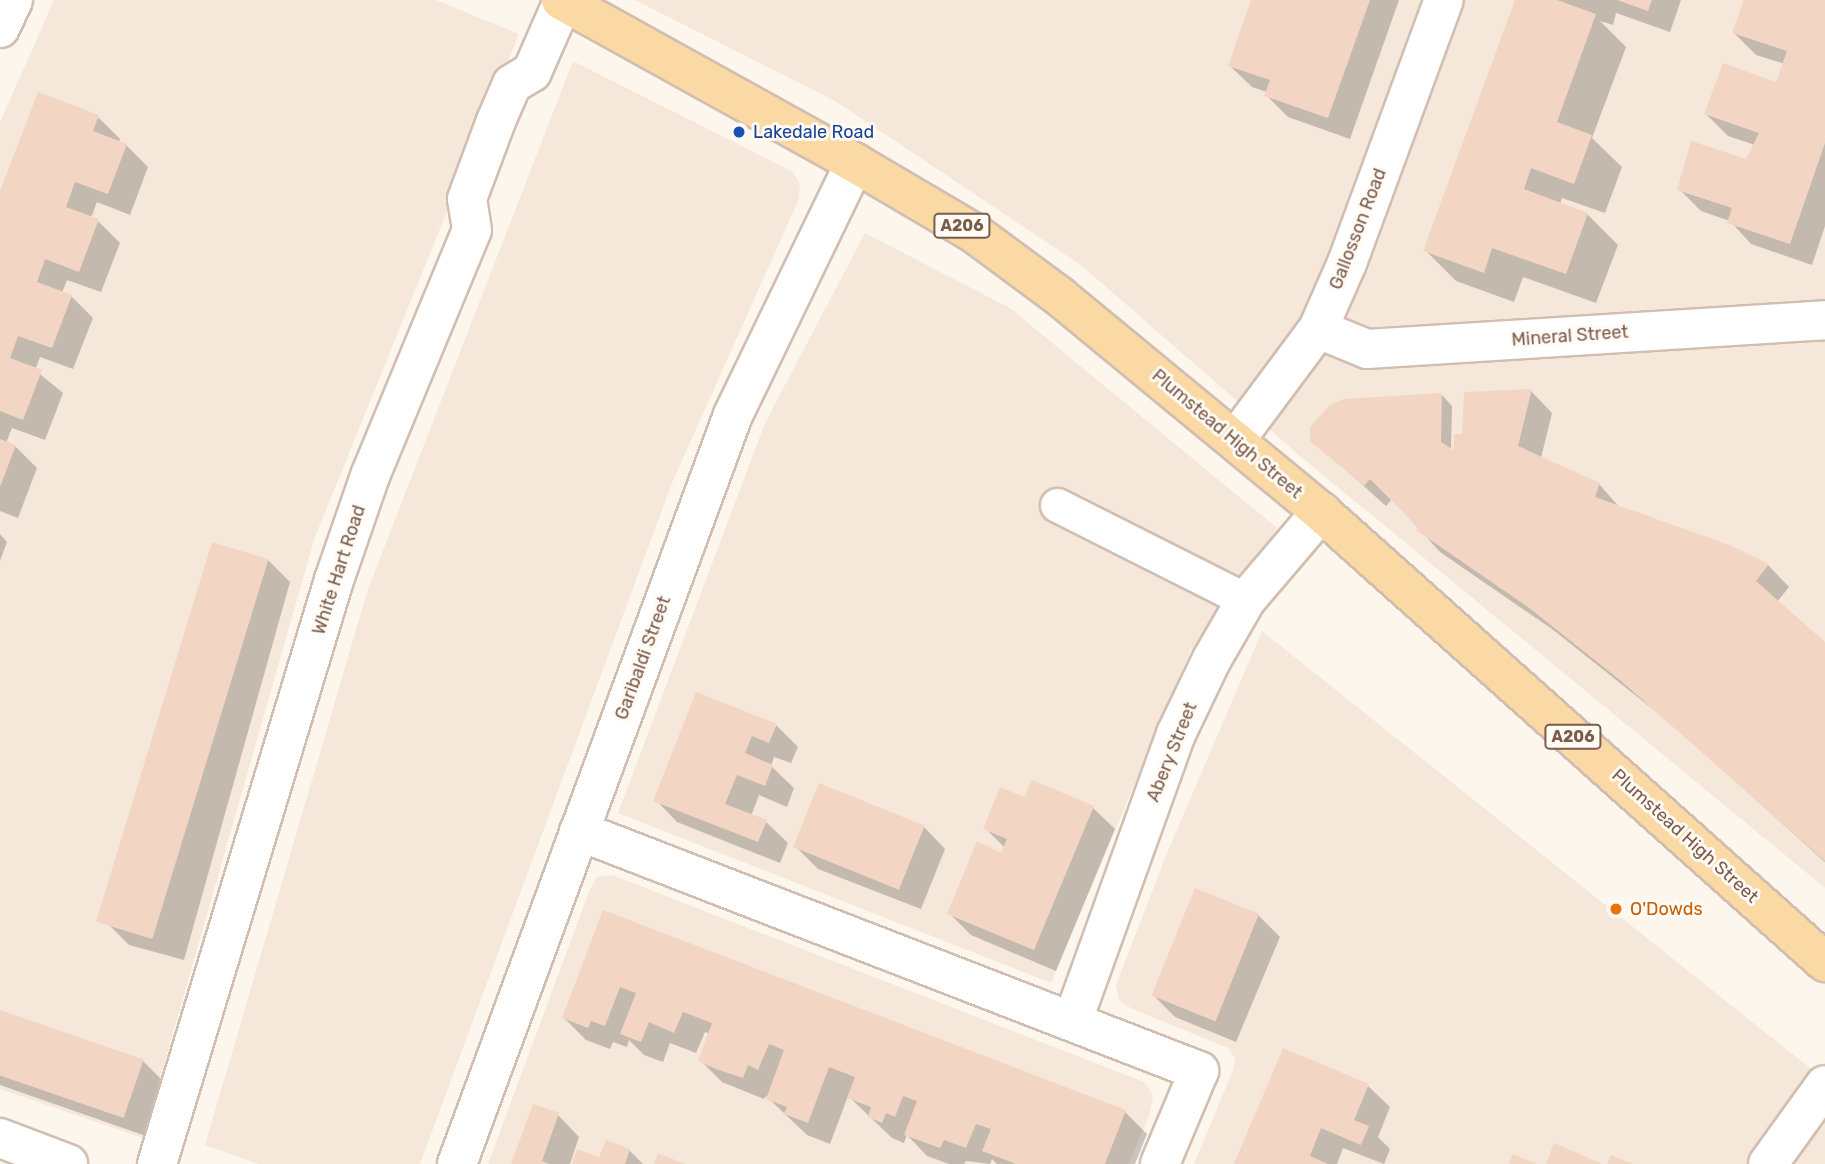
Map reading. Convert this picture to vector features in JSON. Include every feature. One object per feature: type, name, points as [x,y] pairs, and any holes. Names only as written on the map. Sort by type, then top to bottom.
[{"type":"main road","name":"Plumstead High Street","points":[[562,0],[855,163],[995,249],[1059,296],[1236,439],[1321,512],[1825,961]]},
{"type":"street","points":[[0,28],[13,0]]},
{"type":"street","name":"White Hart Road","points":[[157,1164],[338,567],[370,476],[472,230],[467,199],[496,121],[512,84],[532,72],[562,0]]},
{"type":"street","name":"Gallosson Road","points":[[1236,439],[1318,329],[1347,263],[1444,0]]},
{"type":"street","name":"Garibaldi Street","points":[[457,1164],[733,415],[855,163]]},
{"type":"street","name":"Mineral Street","points":[[1318,329],[1367,349],[1825,320]]},
{"type":"street","name":"Abery Street","points":[[1073,1020],[1176,734],[1212,659],[1246,600],[1321,512]]},
{"type":"street","points":[[579,831],[1199,1071],[1160,1164]]},
{"type":"street","points":[[1768,1164],[1825,1086]]},
{"type":"street","points":[[0,1139],[68,1164]]},
{"type":"lane","points":[[1057,505],[1246,600]]},
{"type":"shaded area","points":[[54,0],[436,0],[519,34],[315,537],[143,1138],[0,1089],[0,122]]},
{"type":"shaded area","points":[[635,0],[1825,0],[1825,888],[1300,456],[1082,266],[835,101]]},
{"type":"shaded area","points":[[573,61],[793,172],[800,184],[799,199],[672,483],[420,1164],[258,1164],[205,1145],[368,589]]},
{"type":"shaded area","points":[[865,233],[1010,308],[1277,528],[1191,650],[1051,983],[618,813],[765,423]]},
{"type":"shaded area","points":[[1262,631],[1825,1080],[1825,1164],[1194,1164],[1233,1070],[1235,1058],[1228,1048],[1132,1009],[1119,1000],[1116,985],[1167,853]]},
{"type":"shaded area","points":[[612,875],[1144,1082],[1153,1095],[1150,1113],[1129,1164],[488,1164],[590,889],[597,877]]},
{"type":"building","points":[[1251,0],[1370,0],[1328,118],[1264,96],[1270,80],[1228,66]]},
{"type":"building","points":[[1515,0],[1557,0],[1596,14],[1557,122],[1592,135],[1574,184],[1531,168],[1524,189],[1588,213],[1566,274],[1492,248],[1484,273],[1423,251]]},
{"type":"building","points":[[1617,0],[1652,0],[1648,11]]},
{"type":"building","points":[[1744,0],[1825,0],[1825,143],[1790,244],[1727,223],[1732,208],[1677,190],[1691,141],[1746,159],[1759,133],[1704,114],[1723,63],[1776,82],[1787,51],[1732,33]]},
{"type":"building","points":[[38,92],[99,115],[93,131],[127,144],[108,194],[75,182],[66,207],[99,219],[79,272],[45,259],[37,282],[72,295],[52,348],[18,336],[10,358],[42,370],[23,420],[0,411],[0,191]]},
{"type":"building","points":[[1532,389],[1518,446],[1600,483],[1595,497],[1732,546],[1769,564],[1756,581],[1825,642],[1825,861],[1621,681],[1528,607],[1416,530],[1418,527],[1370,479],[1364,486],[1310,441],[1310,427],[1329,406],[1343,399],[1442,393],[1441,442],[1454,450],[1454,434],[1462,434],[1464,392]]},
{"type":"building","points":[[0,439],[16,445],[0,487]]},
{"type":"building","points":[[212,542],[268,559],[152,939],[96,922]]},
{"type":"building","points":[[696,692],[777,724],[769,743],[752,736],[745,753],[773,765],[765,786],[737,775],[725,804],[767,820],[758,842],[653,801]]},
{"type":"building","points":[[1032,780],[1094,806],[1034,950],[947,914],[977,841],[1001,853],[1007,839],[983,829],[1000,787],[1024,797]]},
{"type":"building","points":[[819,783],[925,826],[899,890],[793,847]]},
{"type":"building","points":[[1195,888],[1259,914],[1216,1021],[1152,996]]},
{"type":"building","points":[[603,910],[1126,1110],[1105,1164],[1016,1164],[982,1151],[991,1129],[976,1124],[966,1148],[944,1140],[940,1148],[904,1135],[917,1101],[903,1096],[895,1117],[886,1113],[882,1123],[868,1117],[871,1107],[847,1098],[855,1077],[829,1067],[808,1123],[784,1114],[787,1107],[766,1099],[784,1050],[769,1044],[758,1070],[748,1065],[743,1078],[698,1061],[712,1023],[683,1012],[674,1033],[649,1022],[641,1042],[620,1034],[636,993],[620,987],[605,1026],[591,1021],[588,1028],[562,1018]]},
{"type":"building","points":[[0,1010],[144,1059],[124,1118],[0,1076]]},
{"type":"building","points":[[1283,1048],[1369,1084],[1354,1120],[1369,1126],[1361,1145],[1321,1128],[1310,1156],[1328,1164],[1234,1164]]},
{"type":"building","points":[[533,1104],[559,1113],[542,1161],[549,1164],[511,1164]]},
{"type":"building","points":[[606,1140],[630,1149],[625,1164],[572,1164],[577,1149],[599,1157]]},
{"type":"building","points":[[1554,1143],[1602,1164],[1546,1164]]},
{"type":"building","points":[[658,1153],[685,1164],[654,1164]]},
{"type":"building","points":[[1513,1154],[1537,1164],[1509,1164]]},
{"type":"building","points":[[1611,1155],[1633,1164],[1607,1164]]},
{"type":"place","name":"Lakedale Road","points":[[739,132]]},
{"type":"place","name":"O'Dowds","points":[[1616,909]]}]
